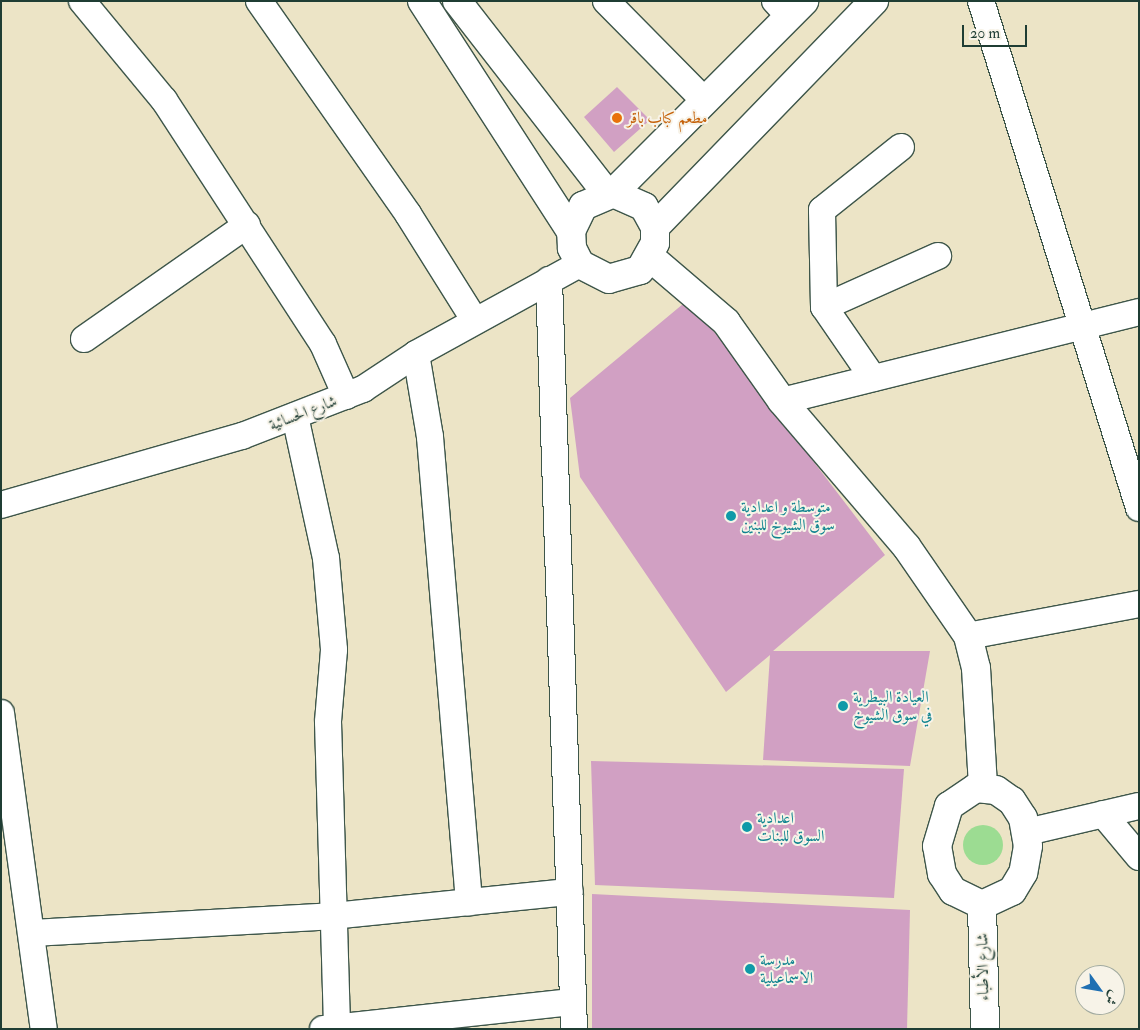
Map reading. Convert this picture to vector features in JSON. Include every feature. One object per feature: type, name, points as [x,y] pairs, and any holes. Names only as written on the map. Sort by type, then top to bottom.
[{"type":"street","points":[[82,1],[164,100],[323,344],[346,396]]},
{"type":"street","points":[[259,1],[408,214],[475,321]]},
{"type":"street","points":[[422,1],[571,231]]},
{"type":"street","points":[[457,1],[610,194],[640,203],[655,228]]},
{"type":"street","points":[[606,1],[704,100]]},
{"type":"street","points":[[789,6],[704,100],[610,194],[583,206],[571,231],[572,248],[580,264],[608,279],[625,277],[650,257],[655,228],[874,1]]},
{"type":"street","points":[[981,1],[1079,325],[1136,491]]},
{"type":"street","points":[[873,378],[824,307],[822,210],[901,146]]},
{"type":"street","points":[[84,339],[247,225]]},
{"type":"street","points":[[824,307],[938,256]]},
{"type":"street","points":[[650,257],[726,322],[782,401],[906,546],[968,636],[976,668],[983,787]]},
{"type":"street","name":"شارع الحسائية","points":[[1,505],[242,436],[346,396],[416,354],[580,264]]},
{"type":"street","points":[[549,280],[574,1029]]},
{"type":"street","points":[[782,401],[1079,325],[1139,312]]},
{"type":"street","points":[[416,354],[430,437],[469,902]]},
{"type":"street","points":[[295,416],[326,558],[334,650],[328,722],[332,1028],[573,1002]]},
{"type":"street","points":[[968,636],[1139,604]]},
{"type":"street","points":[[1,713],[44,1029]]},
{"type":"street","points":[[983,787],[1012,801],[1027,832],[1027,860],[1020,880],[1002,899],[982,904],[953,891],[942,874],[937,846],[949,806],[964,793],[983,787]]},
{"type":"street","points":[[1027,832],[1139,806]]},
{"type":"street","points":[[1103,814],[1139,857]]},
{"type":"street","points":[[32,933],[332,916],[570,892]]},
{"type":"street","name":"شارع الأطباء","points":[[982,904],[985,1029]]},
{"type":"green space","points":[[983,825],[997,831],[1003,845],[997,859],[983,865],[969,859],[963,845],[969,831]]},
{"type":"building","name":"مطعم كباب باقر","points":[[617,87],[650,120],[614,152],[584,117]]},
{"type":"building","name":"متوسطة و اعدادية سوق الشيوخ للبنين","points":[[689,299],[885,555],[773,651],[930,651],[910,766],[763,760],[770,655],[726,692],[580,477],[570,398]]},
{"type":"building","name":"اعدادية السوق للبنات","points":[[591,761],[904,769],[894,898],[595,885]]},
{"type":"building","name":"مدرسة الاسماعيلية","points":[[592,894],[910,910],[907,1029],[592,1029]]},
{"type":"place","name":"مطعم كباب باقر","points":[[617,118]]},
{"type":"place","name":"متوسطة و اعدادية سوق الشيوخ للبنين","points":[[731,516]]},
{"type":"place","name":"العيادة البيطرية في سوق الشيوخ","points":[[843,706]]},
{"type":"place","name":"اعدادية السوق للبنات","points":[[747,827]]},
{"type":"place","name":"مدرسة الاسماعيلية","points":[[750,969]]}]
